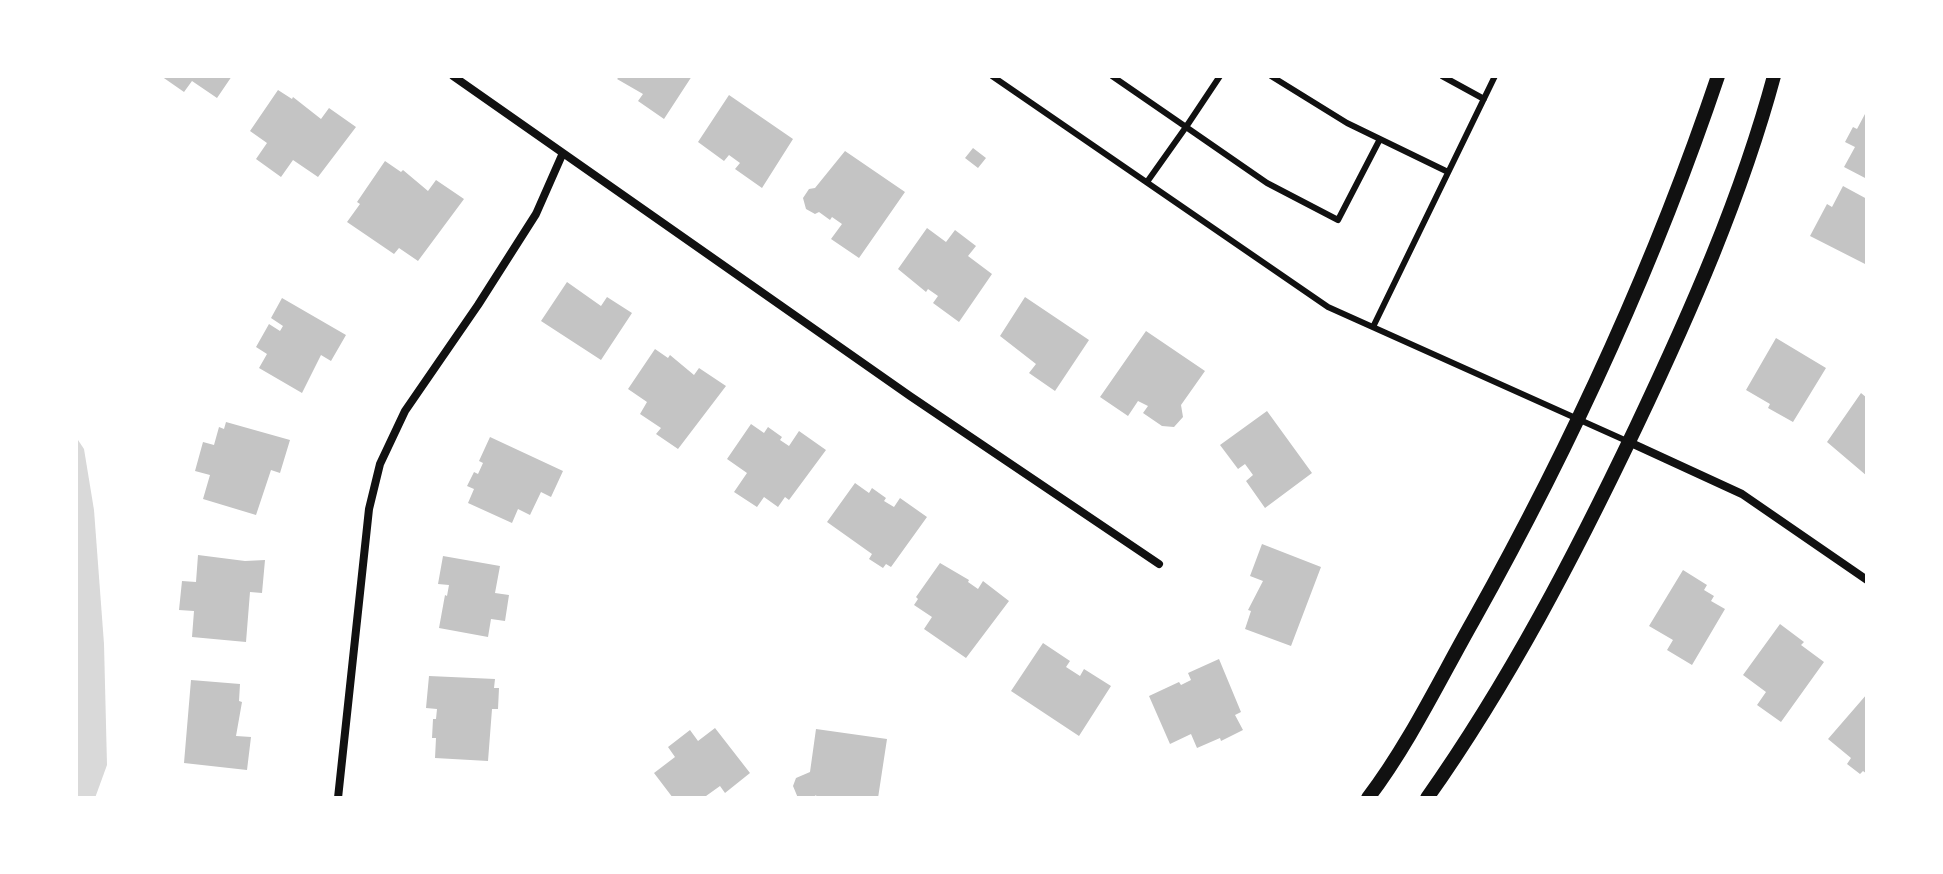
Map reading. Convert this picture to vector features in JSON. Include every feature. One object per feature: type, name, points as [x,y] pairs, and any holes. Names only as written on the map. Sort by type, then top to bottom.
[{"type":"street","points":[[453,76],[910,396],[1159,564]]},
{"type":"street","points":[[1368,798],[1406,741],[1544,492],[1579,420],[1649,264],[1718,76]]},
{"type":"street","points":[[1427,798],[1491,698],[1599,506],[1685,325],[1726,222],[1774,76]]},
{"type":"street","points":[[338,798],[369,509],[380,464],[405,411],[536,214],[562,155]]},
{"type":"street","points":[[1629,442],[1742,494],[1867,580]]},
{"type":"lane","points":[[992,76],[1328,307],[1629,442]]},
{"type":"lane","points":[[1112,76],[1267,183],[1338,220],[1380,139]]},
{"type":"lane","points":[[1147,182],[1220,76]]},
{"type":"lane","points":[[1271,76],[1347,123],[1448,172]]},
{"type":"lane","points":[[1442,76],[1484,99]]},
{"type":"lane","points":[[1373,327],[1495,76]]},
{"type":"shaded area","points":[[76,437],[84,449],[94,510],[104,644],[107,765],[95,798],[76,798]]},
{"type":"building","points":[[161,76],[232,76],[217,98],[192,81],[184,92]]},
{"type":"building","points":[[620,76],[692,76],[664,119],[638,101],[643,94],[617,79]]},
{"type":"building","points":[[278,90],[293,97],[321,119],[329,108],[356,127],[318,177],[293,160],[281,177],[256,159],[267,143],[250,131]]},
{"type":"building","points":[[729,95],[793,139],[762,188],[735,169],[740,163],[729,155],[724,161],[698,142]]},
{"type":"building","points":[[1865,114],[1867,179],[1844,167],[1855,147],[1845,142]]},
{"type":"building","points":[[973,148],[986,158],[978,168],[965,158]]},
{"type":"building","points":[[845,151],[905,192],[859,258],[831,239],[842,224],[832,217],[830,220],[819,212],[815,214],[806,209],[803,198]]},
{"type":"building","points":[[385,161],[401,172],[403,170],[428,191],[436,180],[464,199],[418,261],[399,248],[394,254],[347,222]]},
{"type":"building","points":[[1843,186],[1867,199],[1867,265],[1810,236],[1827,204],[1832,207]]},
{"type":"building","points":[[927,228],[946,242],[955,230],[976,246],[968,256],[992,274],[959,322],[933,303],[938,296],[928,289],[926,292],[898,269]]},
{"type":"building","points":[[567,282],[601,306],[607,297],[632,313],[601,360],[541,321]]},
{"type":"building","points":[[1025,297],[1089,340],[1055,391],[1029,373],[1036,364],[1000,336]]},
{"type":"building","points":[[282,298],[346,335],[331,361],[321,355],[302,393],[259,368],[267,354],[256,347],[269,324],[280,331],[283,326],[271,318]]},
{"type":"building","points":[[1146,331],[1205,371],[1181,405],[1183,417],[1174,427],[1162,426],[1143,413],[1148,406],[1138,401],[1128,416],[1100,397]]},
{"type":"building","points":[[1776,338],[1826,368],[1793,422],[1768,408],[1770,404],[1746,390]]},
{"type":"building","points":[[655,349],[668,358],[670,355],[694,375],[699,368],[726,386],[678,449],[656,434],[661,428],[640,414],[647,402],[628,389]]},
{"type":"building","points":[[1861,393],[1867,398],[1867,476],[1827,442]]},
{"type":"building","points":[[1267,411],[1312,473],[1265,508],[1246,481],[1253,475],[1245,464],[1238,469],[1220,445]]},
{"type":"building","points":[[226,422],[290,440],[280,473],[271,470],[256,515],[203,499],[210,475],[195,471],[203,442],[214,445],[219,427],[224,429]]},
{"type":"building","points":[[751,424],[764,433],[768,427],[789,446],[799,431],[826,450],[789,500],[785,497],[778,507],[764,497],[757,507],[734,492],[747,473],[727,459]]},
{"type":"building","points":[[490,437],[563,471],[551,497],[541,492],[530,515],[518,509],[512,523],[468,503],[474,489],[467,486],[474,472],[478,474],[483,463],[479,461]]},
{"type":"building","points":[[855,483],[869,493],[872,488],[894,507],[900,498],[927,517],[891,567],[886,564],[883,568],[869,559],[872,554],[827,522]]},
{"type":"building","points":[[1262,544],[1321,567],[1291,646],[1245,629],[1251,611],[1248,610],[1263,581],[1250,576]]},
{"type":"building","points":[[198,555],[245,561],[265,560],[262,593],[250,592],[246,642],[192,637],[194,611],[179,610],[182,581],[196,582]]},
{"type":"building","points":[[443,556],[500,566],[495,593],[509,595],[505,621],[491,619],[488,637],[439,628],[449,585],[438,584]]},
{"type":"building","points":[[940,563],[978,589],[983,581],[1009,601],[966,658],[924,629],[932,617],[914,605],[918,599],[916,597]]},
{"type":"building","points":[[1683,570],[1707,585],[1704,590],[1714,596],[1711,601],[1725,609],[1692,665],[1667,650],[1673,640],[1649,626]]},
{"type":"building","points":[[1780,624],[1824,662],[1781,722],[1757,705],[1766,692],[1743,675]]},
{"type":"building","points":[[1043,643],[1070,661],[1066,667],[1080,676],[1084,669],[1111,686],[1079,736],[1011,691]]},
{"type":"building","points":[[1219,659],[1241,712],[1235,715],[1243,730],[1197,748],[1191,734],[1170,744],[1149,696],[1179,682],[1181,685],[1191,680],[1188,673]]},
{"type":"building","points":[[429,676],[495,679],[494,688],[499,688],[498,709],[492,709],[488,761],[435,758],[436,738],[432,738],[437,709],[426,708]]},
{"type":"building","points":[[191,680],[240,684],[239,701],[242,702],[236,736],[251,737],[247,770],[184,763]]},
{"type":"building","points":[[1867,694],[1867,774],[1863,771],[1860,774],[1847,764],[1851,758],[1828,739]]},
{"type":"building","points":[[715,728],[750,773],[725,793],[720,786],[706,796],[708,798],[673,798],[654,773],[675,757],[668,747],[690,730],[698,741]]},
{"type":"building","points":[[816,729],[887,739],[878,798],[817,798],[816,795],[813,798],[798,798],[793,786],[796,778],[810,772]]}]
